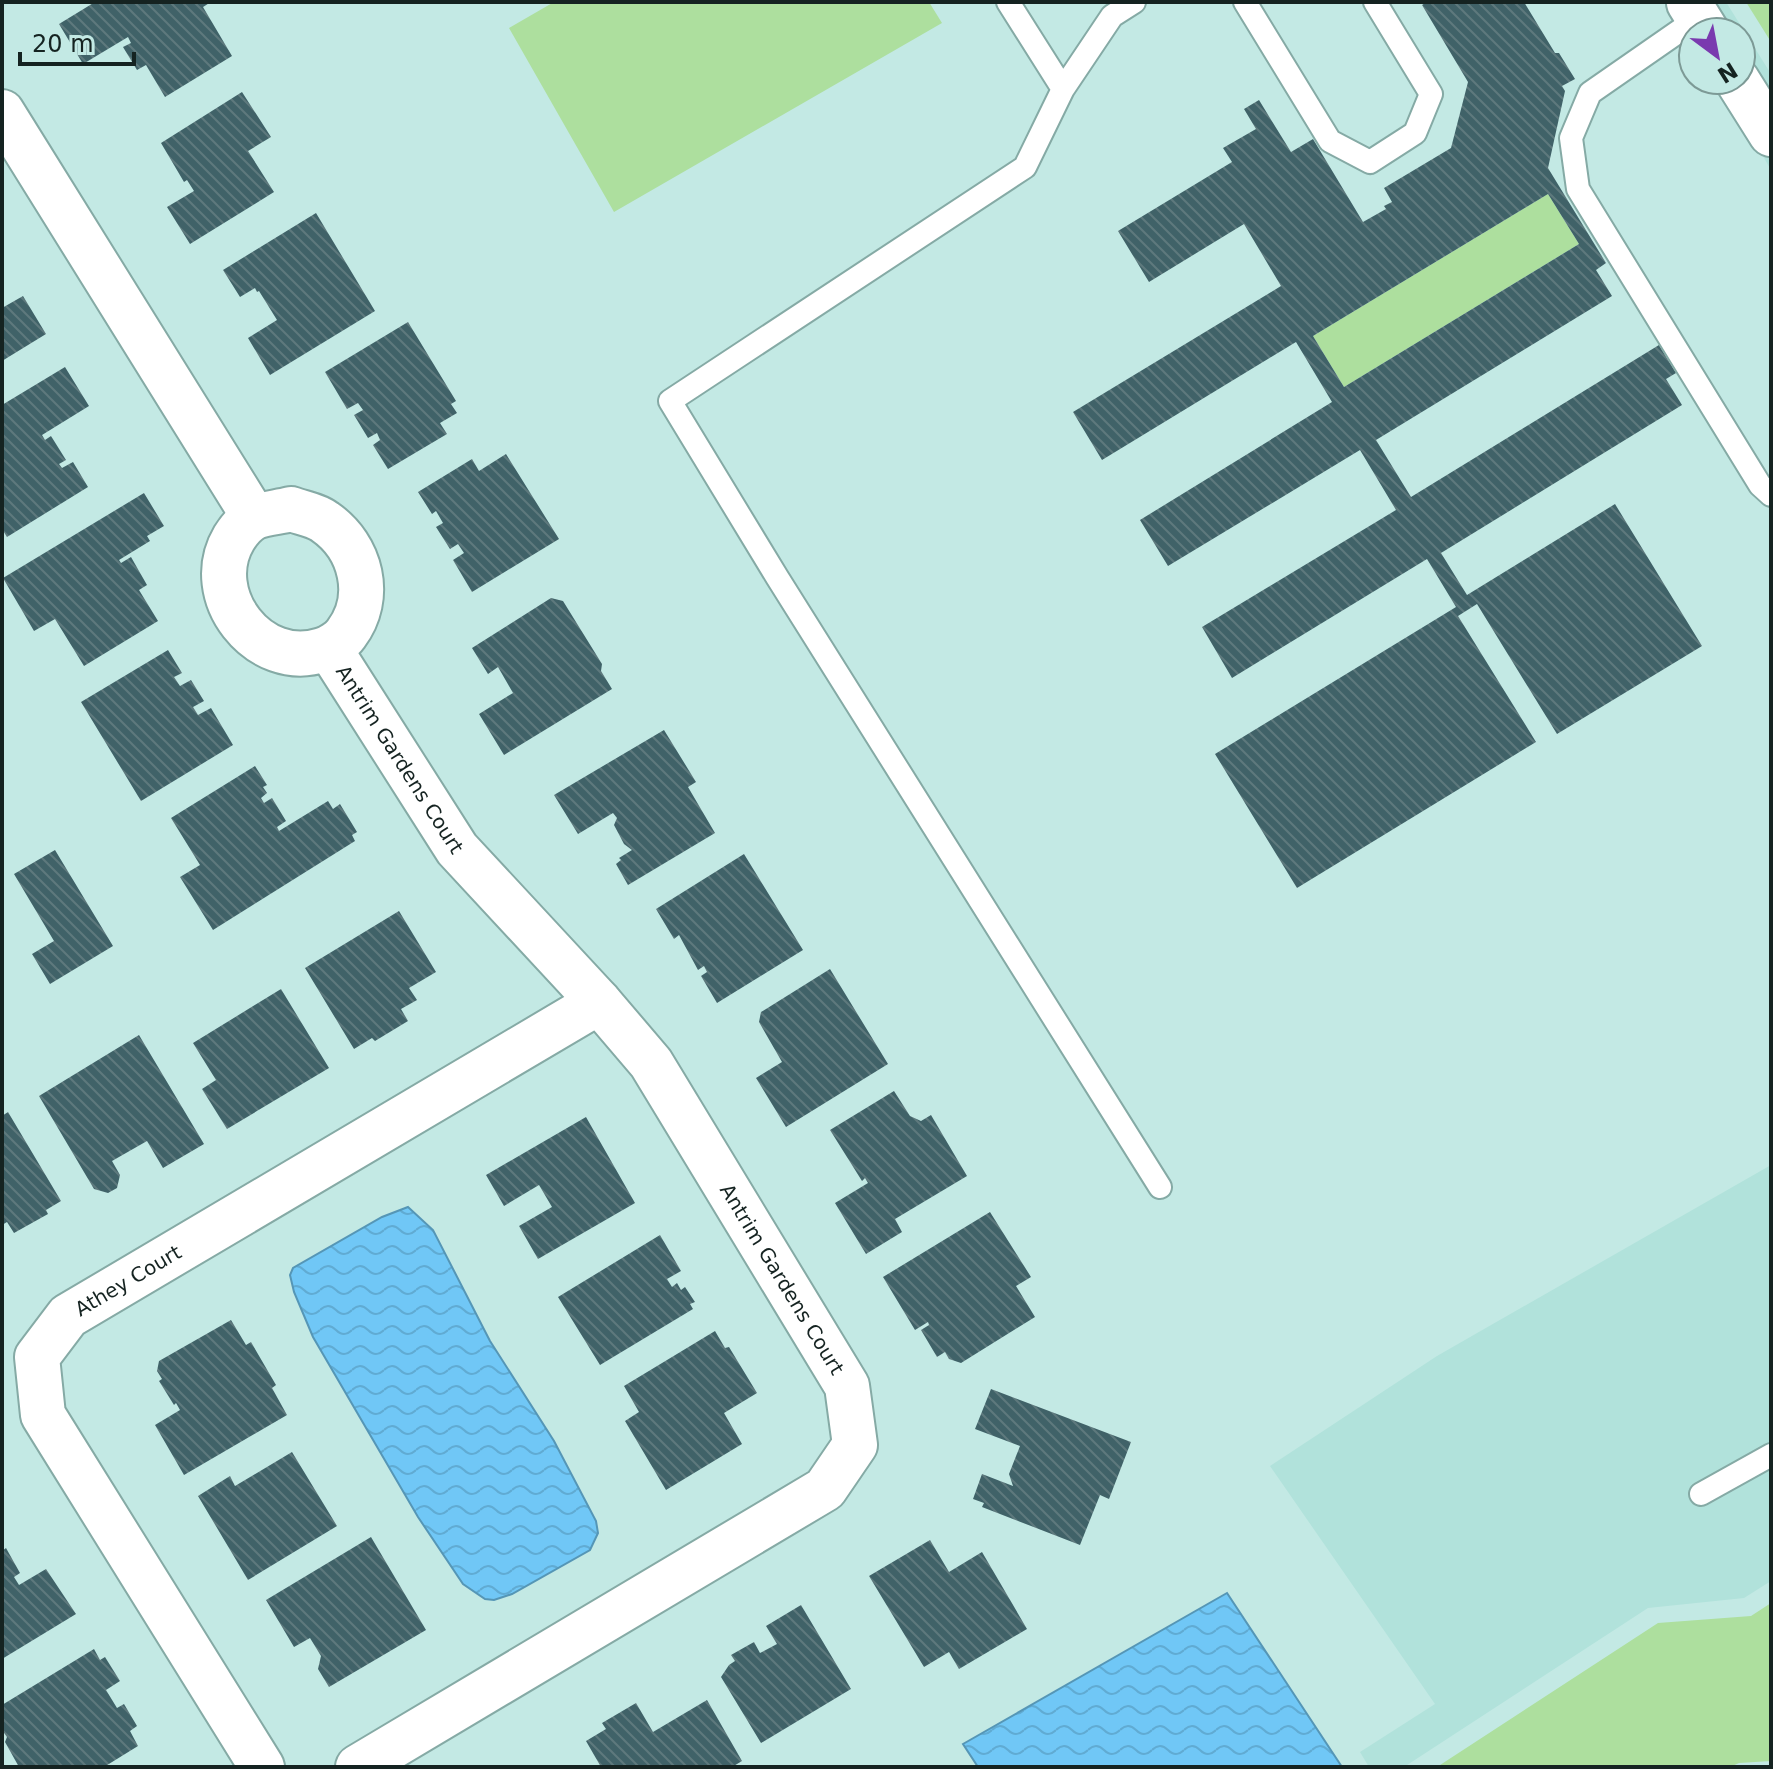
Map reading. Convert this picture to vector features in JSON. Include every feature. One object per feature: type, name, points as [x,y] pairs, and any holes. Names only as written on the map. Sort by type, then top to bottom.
[{"type":"street","points":[[1747,96],[1771,134]]},
{"type":"street","points":[[2,112],[254,517]]},
{"type":"street","name":"Antrim Gardens Court","points":[[291,509],[322,519],[340,534],[356,558],[362,591],[360,609],[346,635],[329,648],[309,655],[274,650],[251,636],[235,616],[224,581],[224,564],[234,538],[254,517],[291,509]]},
{"type":"street","name":"Antrim Gardens Court","points":[[329,648],[457,849],[599,1002],[651,1063],[847,1386],[855,1445],[825,1489],[358,1767]]},
{"type":"street","name":"Athey Court","points":[[262,1767],[43,1415],[37,1357],[68,1316],[599,1002]]},
{"type":"lane","points":[[1008,2],[1063,89]]},
{"type":"lane","points":[[1134,2],[1112,16],[1063,89],[1025,167],[670,401],[1160,1187]]},
{"type":"lane","points":[[1245,2],[1330,141],[1370,162],[1415,133],[1431,94],[1375,2]]},
{"type":"lane","points":[[1696,14],[1590,93],[1571,138],[1578,189],[1760,485],[1771,495]]},
{"type":"lane","points":[[1701,1494],[1771,1455]]},
{"type":"shaded area","points":[[1673,2],[1726,2],[1735,16],[1682,16]]},
{"type":"shaded area","points":[[1757,52],[1771,74],[1771,170],[1728,96],[1757,96]]},
{"type":"shaded area","points":[[1771,1165],[1771,1581],[1744,1598],[1648,1608],[1404,1767],[1369,1767],[1360,1752],[1435,1704],[1270,1466],[1437,1356]]},
{"type":"green space","points":[[554,2],[929,2],[942,23],[614,212],[509,28]]},
{"type":"green space","points":[[1746,2],[1771,2],[1771,42],[1757,16]]},
{"type":"green space","points":[[1548,194],[1579,244],[1344,387],[1313,336]]},
{"type":"green space","points":[[1771,1603],[1771,1761],[1739,1763],[1730,1767],[1437,1767],[1658,1623],[1751,1616]]},
{"type":"water","points":[[408,1207],[433,1230],[490,1341],[554,1441],[596,1521],[598,1533],[590,1550],[512,1594],[494,1600],[485,1599],[463,1584],[418,1517],[313,1337],[290,1275],[293,1268],[382,1217]]},
{"type":"water","points":[[1227,1593],[1342,1767],[978,1767],[963,1744]]},
{"type":"building","points":[[95,2],[211,2],[203,7],[232,56],[165,97],[146,65],[137,70],[123,47],[131,43],[128,37],[83,64],[59,24]]},
{"type":"building","points":[[1427,2],[1524,2],[1555,53],[1559,53],[1575,79],[1562,86],[1565,91],[1548,168],[1606,263],[1596,270],[1612,296],[1376,440],[1411,497],[1659,345],[1676,373],[1666,379],[1682,405],[1441,553],[1467,595],[1615,504],[1702,646],[1557,734],[1477,604],[1458,616],[1536,742],[1297,888],[1215,754],[1456,607],[1427,559],[1232,678],[1202,627],[1396,510],[1360,450],[1168,566],[1140,520],[1332,402],[1296,342],[1102,460],[1073,412],[1281,286],[1244,224],[1149,282],[1118,231],[1232,162],[1223,148],[1256,129],[1244,109],[1259,100],[1291,152],[1313,139],[1363,222],[1392,202],[1384,188],[1451,148],[1468,82],[1422,5]],"holes":[[[1548,194],[1579,244],[1344,387],[1313,336]]]},
{"type":"building","points":[[242,92],[271,137],[248,151],[274,192],[190,244],[167,207],[194,191],[187,180],[184,182],[161,143]]},
{"type":"building","points":[[316,213],[375,311],[270,375],[248,338],[277,320],[259,291],[255,288],[240,297],[223,270]]},
{"type":"building","points":[[23,296],[46,334],[2,361],[2,308]]},
{"type":"building","points":[[408,322],[456,401],[451,404],[457,413],[440,423],[447,434],[388,469],[373,445],[380,440],[377,433],[368,438],[354,415],[363,410],[358,403],[347,409],[325,372]]},
{"type":"building","points":[[65,367],[89,406],[42,435],[45,440],[51,436],[66,460],[59,464],[62,468],[73,462],[88,487],[7,537],[2,529],[2,405]]},
{"type":"building","points":[[506,454],[559,539],[472,592],[453,560],[464,553],[458,544],[450,549],[436,527],[443,523],[436,511],[432,514],[418,492],[472,459],[479,471]]},
{"type":"building","points":[[144,493],[164,526],[147,536],[150,541],[119,560],[121,563],[131,557],[147,585],[139,590],[158,621],[84,666],[55,619],[34,631],[3,578]]},
{"type":"building","points":[[551,598],[563,601],[602,664],[601,671],[612,689],[504,755],[479,714],[513,693],[498,667],[488,674],[472,648]]},
{"type":"building","points":[[168,650],[182,673],[174,677],[180,686],[191,680],[204,701],[193,707],[198,715],[211,708],[233,745],[141,801],[81,702]]},
{"type":"building","points":[[664,730],[696,782],[688,787],[715,833],[628,885],[616,864],[621,860],[619,858],[632,850],[624,844],[614,825],[617,818],[613,813],[578,834],[554,795]]},
{"type":"building","points":[[255,766],[267,785],[263,787],[267,793],[261,798],[264,803],[272,798],[286,821],[277,827],[279,831],[328,801],[333,809],[340,804],[357,832],[352,835],[355,841],[213,930],[180,877],[200,865],[171,818]]},
{"type":"building","points":[[55,850],[113,946],[50,984],[32,954],[54,941],[14,874]]},
{"type":"building","points":[[744,854],[803,950],[717,1003],[701,976],[707,972],[704,966],[698,970],[679,935],[674,939],[656,909]]},
{"type":"building","points":[[399,911],[436,972],[409,988],[417,1000],[401,1009],[408,1021],[375,1041],[372,1038],[354,1049],[305,968]]},
{"type":"building","points":[[830,969],[888,1064],[786,1127],[756,1078],[782,1062],[759,1022],[761,1012]]},
{"type":"building","points":[[281,989],[329,1068],[227,1129],[202,1089],[216,1080],[193,1043]]},
{"type":"building","points":[[139,1035],[204,1144],[163,1168],[147,1141],[112,1161],[120,1175],[117,1188],[108,1193],[94,1189],[39,1096]]},
{"type":"building","points":[[894,1091],[910,1116],[921,1121],[931,1115],[967,1176],[895,1219],[902,1232],[866,1254],[835,1203],[868,1183],[865,1178],[862,1181],[830,1130]]},
{"type":"building","points":[[8,1112],[61,1201],[46,1210],[48,1214],[14,1233],[7,1222],[2,1225],[2,1116]]},
{"type":"building","points":[[586,1117],[635,1203],[538,1259],[519,1226],[552,1207],[539,1185],[504,1206],[486,1175]]},
{"type":"building","points":[[990,1212],[1031,1277],[1016,1286],[1035,1317],[961,1363],[949,1359],[945,1352],[937,1357],[921,1330],[929,1325],[928,1322],[915,1330],[883,1277]]},
{"type":"building","points":[[660,1235],[681,1271],[667,1279],[672,1287],[677,1283],[681,1290],[685,1287],[695,1302],[690,1304],[693,1309],[600,1365],[558,1297]]},
{"type":"building","points":[[231,1320],[246,1345],[251,1342],[276,1385],[272,1388],[287,1415],[184,1475],[155,1425],[180,1410],[159,1381],[162,1379],[157,1371],[159,1361]]},
{"type":"building","points":[[715,1331],[725,1348],[729,1347],[757,1393],[724,1413],[742,1444],[666,1490],[625,1421],[639,1412],[624,1386]]},
{"type":"building","points":[[991,1389],[1131,1442],[1109,1499],[1100,1495],[1080,1545],[982,1507],[984,1503],[973,1499],[982,1474],[1013,1486],[1009,1474],[1020,1446],[975,1429]]},
{"type":"building","points":[[292,1452],[337,1526],[248,1580],[198,1496],[230,1476],[235,1486]]},
{"type":"building","points":[[371,1537],[426,1630],[329,1687],[318,1669],[321,1656],[310,1638],[294,1647],[266,1600]]},
{"type":"building","points":[[930,1540],[949,1572],[982,1552],[1027,1629],[959,1669],[949,1652],[924,1667],[869,1576]]},
{"type":"building","points":[[6,1548],[20,1573],[14,1577],[19,1585],[46,1569],[76,1614],[2,1659],[2,1551]]},
{"type":"building","points":[[801,1605],[851,1689],[761,1743],[721,1677],[735,1661],[731,1655],[754,1642],[760,1653],[777,1644],[766,1626]]},
{"type":"building","points":[[94,1649],[100,1660],[105,1657],[120,1681],[106,1690],[117,1708],[124,1704],[137,1726],[130,1731],[138,1746],[104,1767],[19,1767],[5,1742],[2,1705]]},
{"type":"building","points":[[707,1700],[742,1761],[732,1767],[601,1767],[586,1741],[606,1729],[602,1723],[636,1703],[653,1732]]}]
